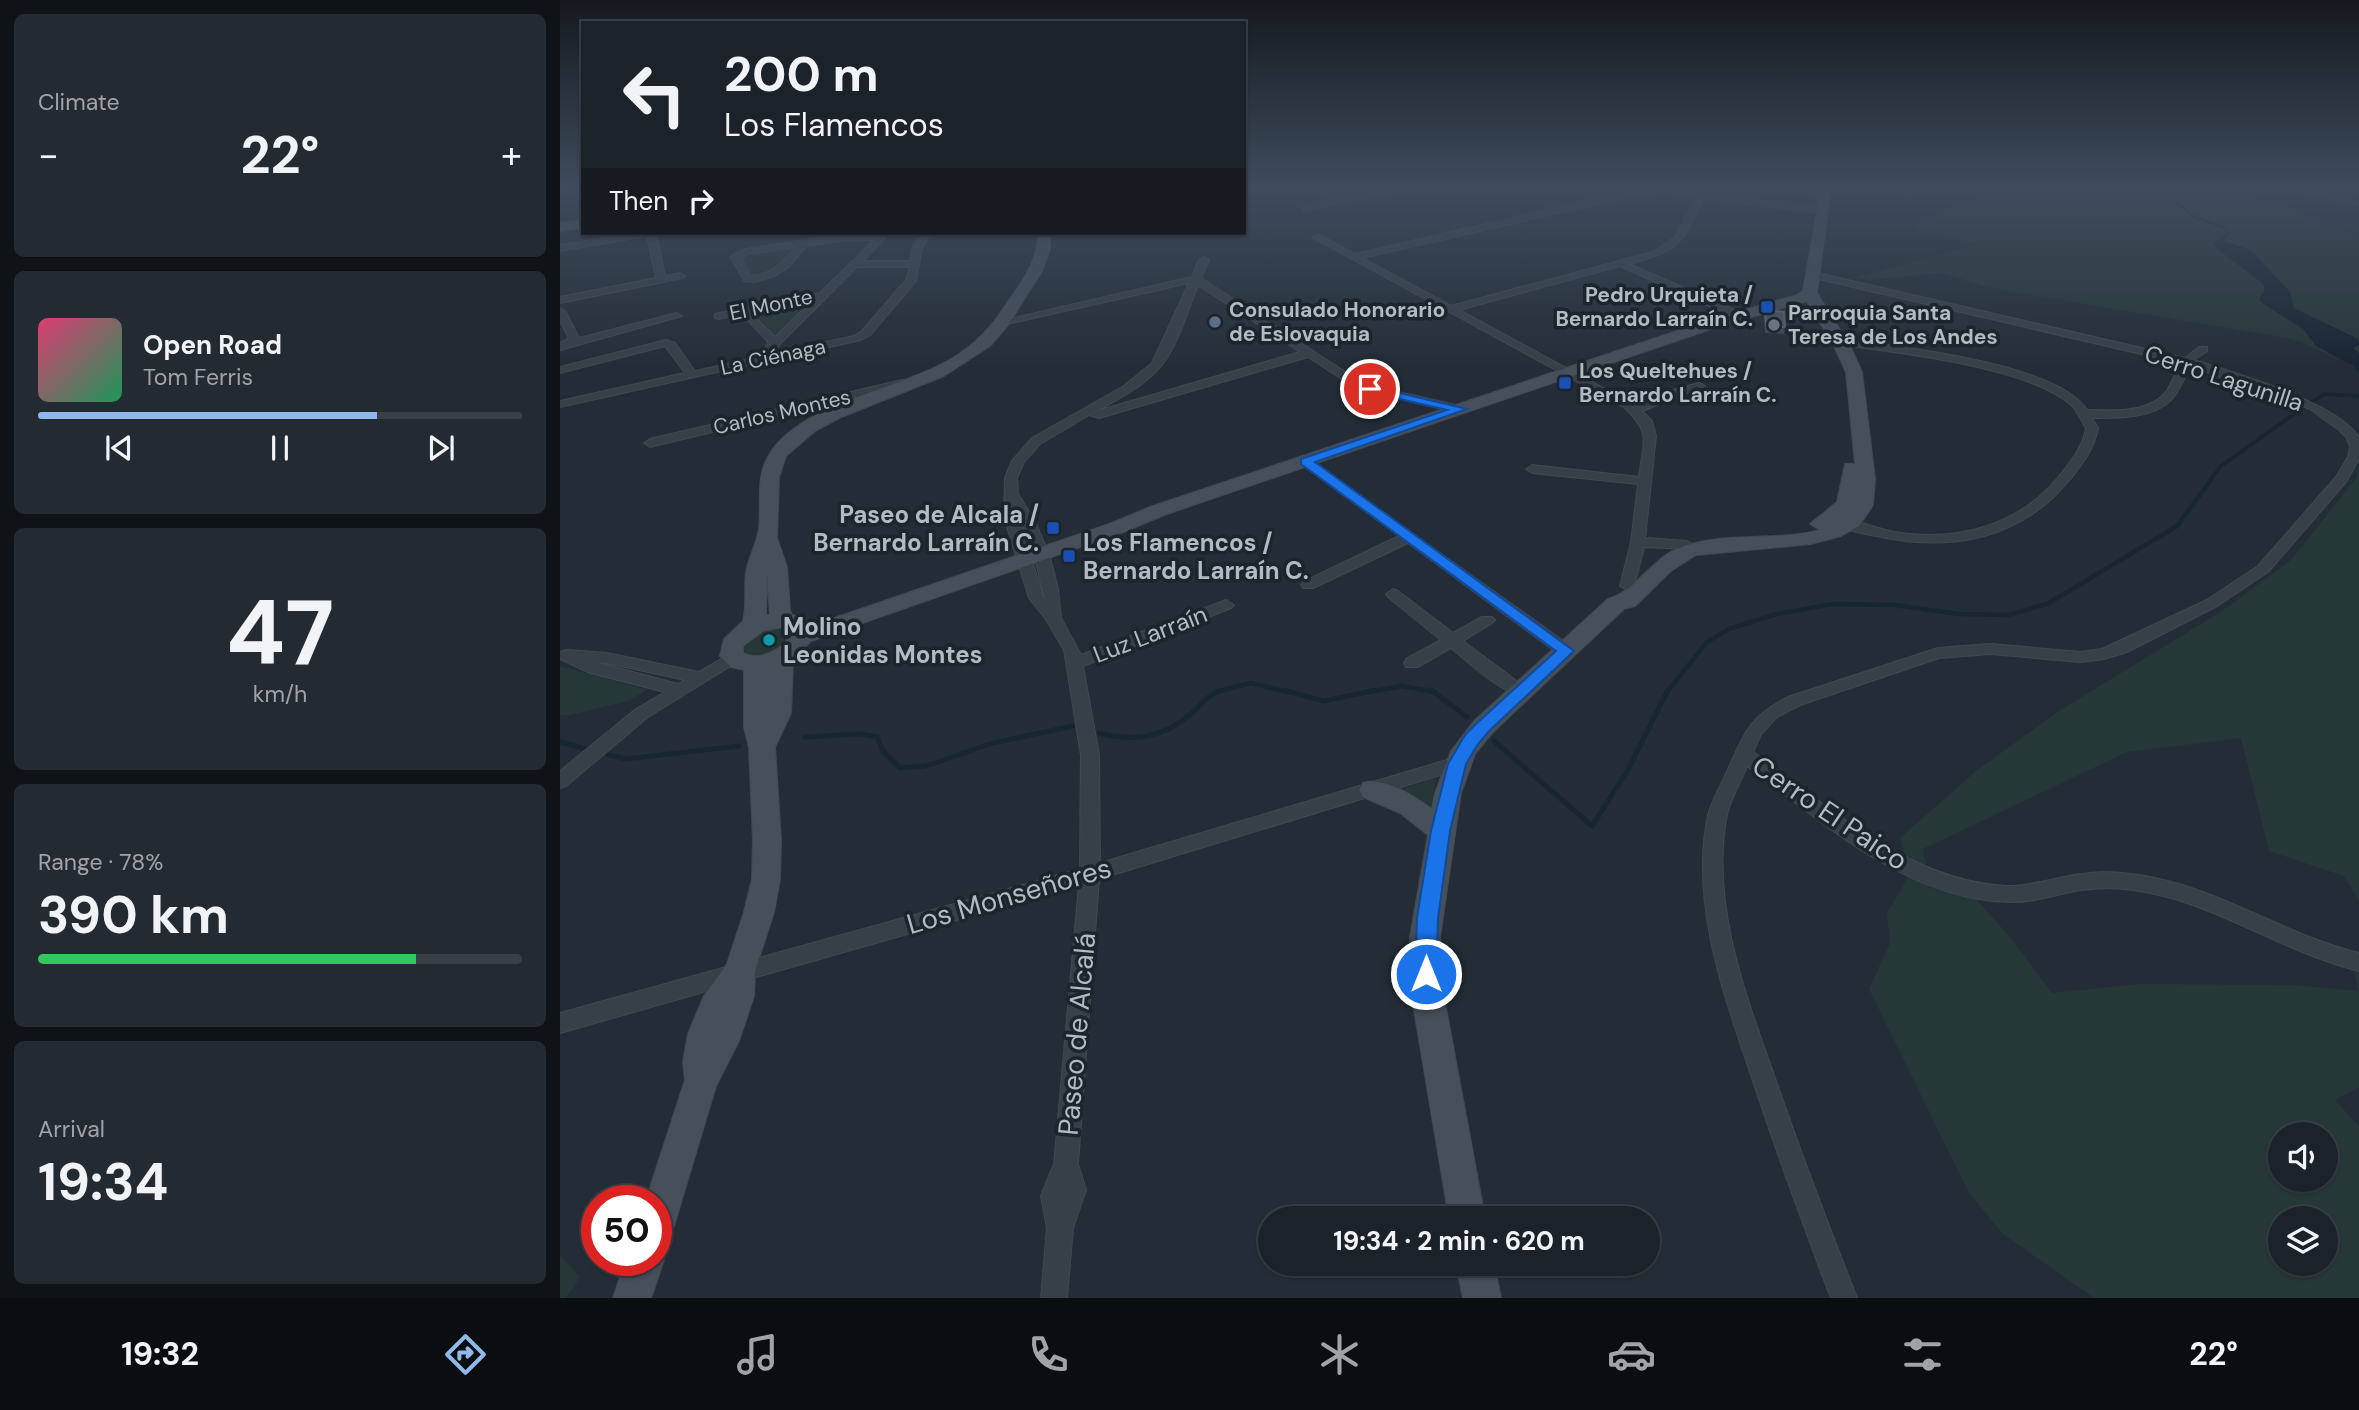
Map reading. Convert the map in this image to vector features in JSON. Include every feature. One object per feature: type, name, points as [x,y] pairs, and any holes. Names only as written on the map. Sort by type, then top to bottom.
[{"type":"street","points":[[654,247],[661,280]]},
{"type":"street","points":[[786,247],[743,253],[736,257],[746,278],[762,279],[773,274],[800,247]]},
{"type":"street","points":[[758,360],[872,247]]},
{"type":"street","name":"La Ciénaga","points":[[560,404],[864,335],[911,281],[917,247]]},
{"type":"street","points":[[669,1185],[701,1081],[700,1060],[705,1035],[721,994],[740,971],[759,912],[766,879],[762,747],[756,727],[756,670],[730,652],[732,643],[752,627],[755,618],[757,572],[767,538],[768,477],[773,461],[792,439],[828,409],[915,380],[971,353],[990,338],[1040,261],[1044,247]]},
{"type":"street","points":[[1335,247],[1570,373],[1635,410],[1646,421],[1650,431],[1638,542],[1622,595]]},
{"type":"street","points":[[1355,257],[1401,247]]},
{"type":"street","points":[[1451,309],[1651,256],[1667,247]]},
{"type":"street","points":[[1622,595],[1627,601],[1668,563],[1689,550],[1825,535],[1864,503],[1864,468],[1853,371],[1808,292],[1816,247]]},
{"type":"street","name":"Paseo de Alcalá","points":[[1054,1298],[1060,1228],[1074,1190],[1066,1164],[1090,874],[1090,755],[1072,650],[1053,618],[1036,598],[1030,553],[1009,512],[1011,478],[1022,456],[1043,436],[1128,388],[1152,369],[1162,356],[1204,260]]},
{"type":"street","points":[[854,264],[914,264]]},
{"type":"street","points":[[1622,264],[1739,315],[1780,304],[1808,292]]},
{"type":"street","points":[[560,300],[680,276]]},
{"type":"street","points":[[1002,322],[1196,279],[1362,386],[1461,409]]},
{"type":"street","points":[[1189,296],[1215,291]]},
{"type":"street","points":[[752,627],[795,627],[930,587],[1130,523],[1157,511],[1808,292]]},
{"type":"street","name":"Cerro Lagunilla","points":[[1743,754],[1758,725],[1771,713],[1794,701],[1917,659],[1950,650],[1990,649],[2081,657],[2104,654],[2206,607],[2263,569],[2341,479],[2354,457],[2354,442],[2338,422],[2305,403],[2186,360],[1808,292]]},
{"type":"street","name":"El Monte","points":[[719,316],[823,295]]},
{"type":"street","points":[[1012,307],[1022,313],[1035,315]]},
{"type":"street","points":[[744,311],[775,344]]},
{"type":"street","points":[[560,312],[574,338],[565,345]]},
{"type":"street","points":[[565,345],[677,316]]},
{"type":"street","points":[[1638,542],[1687,545],[1792,533],[1844,518],[1880,535],[1907,539],[1939,541],[1966,536],[1997,527],[2034,508],[2059,486],[2087,444],[2092,428],[2087,414],[2061,394],[2011,374],[1949,357],[1834,340]]},
{"type":"street","points":[[560,370],[666,343],[671,345],[692,374]]},
{"type":"street","points":[[2087,414],[2127,412],[2156,404],[2173,391],[2186,360],[2203,349]]},
{"type":"street","points":[[1066,422],[1308,353]]},
{"type":"street","points":[[1635,410],[1699,386]]},
{"type":"street","points":[[1128,388],[1134,395],[1147,400]]},
{"type":"street","name":"Carlos Montes","points":[[649,443],[828,409]]},
{"type":"street","points":[[1305,461],[1566,651]]},
{"type":"street","points":[[1532,469],[1644,481]]},
{"type":"street","points":[[1308,585],[1409,537]]},
{"type":"street","points":[[560,780],[631,722],[700,678],[743,661],[783,655],[796,646],[795,627],[779,610],[777,567],[767,538]]},
{"type":"street","points":[[1465,1206],[1443,1092],[1426,974],[1427,918],[1441,831],[1457,764],[1471,740],[1622,595],[1662,558],[1687,545]]},
{"type":"street","points":[[1393,594],[1501,679],[1522,691]]},
{"type":"street","name":"Luz Larraín","points":[[1074,663],[1226,605]]},
{"type":"street","points":[[1412,663],[1487,620]]},
{"type":"street","points":[[563,655],[607,658],[700,678]]},
{"type":"street","points":[[563,655],[596,669],[679,690]]},
{"type":"street","points":[[762,747],[779,713],[780,665],[783,655]]},
{"type":"street","points":[[1743,754],[1725,794],[1717,822],[1714,877],[1720,930],[1772,1104],[1844,1298]]},
{"type":"street","name":"Cerro El Paico","points":[[1743,754],[1888,856],[1948,884],[2005,894],[2095,881],[2148,884],[2207,901],[2306,946],[2359,962]]},
{"type":"street","name":"Los Monseñores","points":[[560,1023],[1090,874],[1457,764]]},
{"type":"street","points":[[1372,790],[1409,806],[1441,831]]},
{"type":"street","points":[[632,1298],[640,1276]]},
{"type":"street","points":[[1477,1276],[1482,1298]]},
{"type":"shaded area","points":[[792,247],[798,248],[769,274],[750,277],[741,257]]},
{"type":"shaded area","points":[[1970,247],[2359,247],[2359,368],[2293,339],[1986,287],[1943,273],[1869,280],[1856,277]]},
{"type":"shaded area","points":[[807,301],[779,333],[774,334],[754,314]]},
{"type":"shaded area","points":[[2359,462],[2359,901],[2344,876],[2269,851],[2241,738],[2127,752],[1923,849],[1929,888],[1973,896],[2011,938],[2052,993],[2139,984],[2295,985],[2358,991],[2354,969],[2359,969],[2359,1087],[2335,1100],[2359,1126],[2359,1298],[2094,1298],[2003,1234],[1969,1193],[1869,989],[1890,943],[1887,913],[1909,876],[1900,838],[1976,771],[2059,711],[2222,611],[2291,560],[2357,477]]},
{"type":"shaded area","points":[[780,626],[791,629],[793,638],[766,654],[752,656],[746,653],[742,646],[756,632]]},
{"type":"shaded area","points":[[560,666],[647,690],[628,701],[560,715]]},
{"type":"shaded area","points":[[1436,778],[1431,810],[1396,791]]},
{"type":"shaded area","points":[[560,1255],[580,1277],[566,1298],[560,1298]]},
{"type":"water","points":[[2215,247],[2240,247],[2251,250],[2290,292],[2294,308],[2358,339],[2359,345],[2353,348],[2359,353],[2359,366],[2349,364],[2316,346],[2303,329],[2262,303],[2259,299],[2265,290],[2262,283]]},
{"type":"building","points":[[1765,310],[1784,312],[1785,327],[1766,326]]},
{"type":"waterway","points":[[2356,366],[2359,370]]},
{"type":"waterway","points":[[2312,402],[2324,394],[2359,396]]},
{"type":"waterway","points":[[2209,482],[2221,466],[2304,407]]},
{"type":"waterway","points":[[1667,692],[1707,642],[1729,629],[1773,615],[1832,604],[1894,605],[1959,614],[2009,615],[2049,603],[2177,526],[2211,480]]},
{"type":"waterway","points":[[1216,692],[1251,683],[1288,692]]},
{"type":"waterway","points":[[1369,692],[1402,686],[1433,692]]},
{"type":"waterway","points":[[1216,692],[1221,690]]},
{"type":"waterway","points":[[1283,690],[1324,701],[1376,690]]},
{"type":"waterway","points":[[1099,733],[1124,737],[1159,733],[1180,722],[1216,692]]},
{"type":"waterway","points":[[1433,692],[1467,717]]},
{"type":"waterway","points":[[1494,741],[1592,826],[1628,770],[1667,692]]},
{"type":"waterway","points":[[805,737],[860,734],[877,737],[883,751],[900,768],[926,766],[993,743],[1073,726]]},
{"type":"waterway","points":[[560,742],[589,750]]},
{"type":"waterway","points":[[609,755],[626,759],[739,746]]},
{"type":"place","name":"Pedro Urquieta / Bernardo Larraín C.","points":[[1767,307]]},
{"type":"place","name":"Consulado Honorario de Eslovaquia","points":[[1215,322]]},
{"type":"place","name":"Parroquia Santa Teresa de Los Andes","points":[[1774,325]]},
{"type":"place","name":"Los Queltehues / Bernardo Larraín C.","points":[[1565,383]]},
{"type":"place","name":"Paseo de Alcala / Bernardo Larraín C.","points":[[1053,528]]},
{"type":"place","name":"Los Flamencos / Bernardo Larraín C.","points":[[1069,556]]},
{"type":"place","name":"Molino Leonidas Montes","points":[[769,640]]},
{"type":"route","points":[[1370,389],[1461,409],[1305,461],[1566,651],[1483,727],[1471,740],[1457,764],[1448,793],[1427,918],[1426,974]]}]
